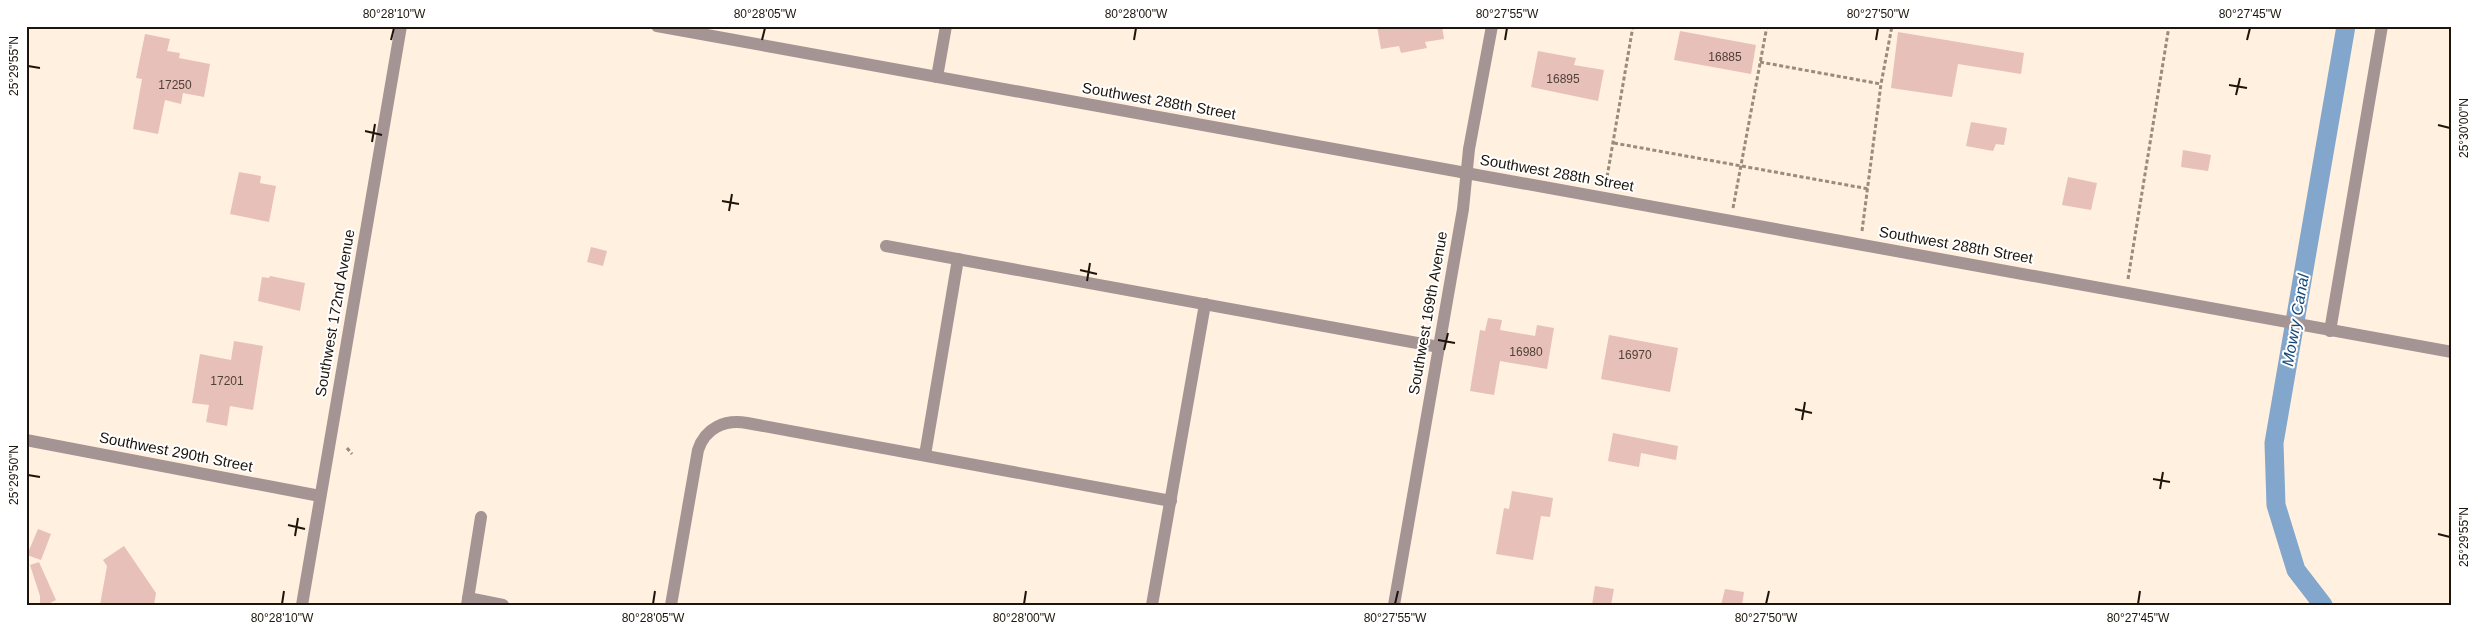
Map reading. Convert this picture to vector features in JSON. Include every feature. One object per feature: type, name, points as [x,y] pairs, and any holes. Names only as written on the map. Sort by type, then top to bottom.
[{"type":"street","name":"Southwest 172nd Avenue","points":[[302,605],[401,26]]},
{"type":"street","name":"Southwest 288th Street","points":[[657,26],[2452,352]]},
{"type":"street","points":[[937,77],[946,26]]},
{"type":"street","name":"Southwest 169th Avenue","points":[[1394,605],[1463,209],[1469,149],[1492,26]]},
{"type":"street","points":[[2330,331],[2382,26]]},
{"type":"street","points":[[886,246],[1439,347]]},
{"type":"street","points":[[925,455],[958,259]]},
{"type":"street","points":[[1152,605],[1205,304]]},
{"type":"street","points":[[671,605],[696,455],[702,440],[714,428],[724,423],[740,422],[1171,501]]},
{"type":"street","name":"Southwest 290th Street","points":[[26,440],[320,496]]},
{"type":"street","points":[[481,517],[468,602],[503,605]]},
{"type":"path","points":[[1604,198],[1633,26]]},
{"type":"path","points":[[1731,221],[1767,26]]},
{"type":"path","points":[[1860,244],[1869,189],[1881,84],[1892,26]]},
{"type":"path","points":[[2126,292],[2169,26]]},
{"type":"path","points":[[1760,62],[1881,84]]},
{"type":"path","points":[[1614,143],[1869,189]]},
{"type":"path","points":[[347,448],[352,454]]},
{"type":"building","points":[[1377,26],[1442,26],[1444,39],[1425,42],[1427,48],[1401,53],[1399,46],[1381,49]]},
{"type":"building","points":[[1680,31],[1756,45],[1751,74],[1674,60]]},
{"type":"building","points":[[1898,32],[2024,53],[2021,74],[1958,64],[1952,97],[1891,88]]},
{"type":"building","points":[[145,34],[170,39],[167,51],[180,53],[179,58],[210,64],[204,97],[183,93],[181,104],[165,100],[158,134],[133,129],[142,79],[136,78]]},
{"type":"building","points":[[1538,51],[1576,58],[1574,65],[1604,70],[1598,101],[1531,87]]},
{"type":"building","points":[[1971,122],[2007,128],[2004,145],[1996,144],[1993,151],[1966,146]]},
{"type":"building","points":[[2183,150],[2211,155],[2208,171],[2181,167]]},
{"type":"building","points":[[239,172],[261,176],[260,183],[276,186],[269,222],[230,214]]},
{"type":"building","points":[[2068,177],[2097,183],[2091,210],[2062,205]]},
{"type":"building","points":[[591,247],[607,251],[603,266],[587,262]]},
{"type":"building","points":[[270,276],[305,283],[300,311],[258,301],[262,277],[269,278]]},
{"type":"building","points":[[1488,318],[1502,320],[1500,330],[1535,336],[1537,325],[1554,328],[1547,369],[1500,361],[1494,395],[1470,391],[1480,330],[1485,331]]},
{"type":"building","points":[[1609,335],[1678,348],[1670,392],[1601,379]]},
{"type":"building","points":[[234,341],[263,346],[253,410],[230,406],[227,426],[206,422],[209,405],[192,403],[200,354],[231,360]]},
{"type":"building","points":[[1613,433],[1678,446],[1676,460],[1641,453],[1639,467],[1608,461]]},
{"type":"building","points":[[1512,491],[1553,498],[1550,517],[1541,516],[1533,560],[1496,554],[1504,508],[1509,509]]},
{"type":"building","points":[[38,529],[51,534],[41,560],[27,555]]},
{"type":"building","points":[[124,546],[156,593],[154,605],[100,605],[107,566],[103,560]]},
{"type":"building","points":[[39,562],[56,600],[46,605],[40,605],[40,596],[30,565]]},
{"type":"building","points":[[1595,586],[1614,589],[1611,605],[1592,605]]},
{"type":"building","points":[[1725,589],[1744,592],[1742,605],[1721,605]]},
{"type":"waterway","name":"Mowry Canal","points":[[2323,605],[2296,570],[2276,505],[2274,443],[2346,26]]}]
